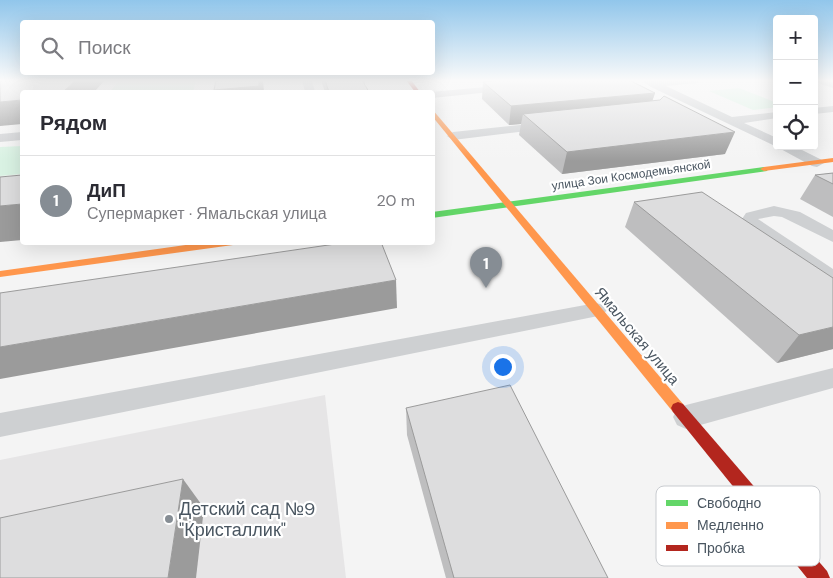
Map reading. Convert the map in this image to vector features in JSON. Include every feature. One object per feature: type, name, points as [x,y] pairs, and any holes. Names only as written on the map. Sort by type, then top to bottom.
[{"type":"street","name":"Ямальская улица","points":[[435,115],[508,205],[743,486]]},
{"type":"street","name":"улица Зои Космодемьянской","points":[[435,215],[833,160]]},
{"type":"street","points":[[0,274],[211,245]]},
{"type":"street","name":"Ямальская улица","points":[[810,566],[820,578]]},
{"type":"lane","points":[[700,107],[773,141]]},
{"type":"lane","points":[[818,111],[833,109]]},
{"type":"lane","points":[[729,121],[773,116]]},
{"type":"lane","points":[[452,136],[564,124]]},
{"type":"lane","points":[[0,138],[20,136]]},
{"type":"lane","points":[[792,150],[817,162]]},
{"type":"lane","points":[[833,237],[789,213],[773,211],[756,213],[750,219],[754,225],[833,278]]},
{"type":"lane","points":[[0,425],[596,310]]},
{"type":"lane","points":[[686,417],[833,378]]},
{"type":"shaded area","name":"Детский сад №9 \"Кристаллик\"","points":[[325,395],[346,578],[0,578],[0,460]]},
{"type":"green space","points":[[746,107],[773,107],[753,110]]},
{"type":"green space","points":[[20,146],[20,174],[0,176],[0,147]]},
{"type":"building","points":[[592,107],[686,107],[735,132],[567,152],[523,114]]},
{"type":"building","points":[[833,173],[833,184],[815,175]]},
{"type":"building","points":[[20,175],[20,204],[0,206],[0,177]]},
{"type":"building","points":[[702,192],[833,278],[833,327],[799,335],[634,202]]},
{"type":"building","points":[[328,245],[382,245],[396,280],[0,347],[0,293]]},
{"type":"building","points":[[510,385],[608,578],[454,578],[406,408]]},
{"type":"building","points":[[183,479],[168,578],[0,578],[0,518]]},
{"type":"traffic: fast","points":[[435,215],[764,169]]},
{"type":"traffic: slow","points":[[435,115],[678,408]]},
{"type":"traffic: slow","points":[[764,169],[833,160]]},
{"type":"traffic: slow","points":[[0,274],[211,245]]},
{"type":"traffic: jam","points":[[678,408],[743,486]]},
{"type":"traffic: jam","points":[[810,566],[820,578]]},
{"type":"place","name":"ДиП","points":[[486,288]]},
{"type":"place","name":"Детский сад №9 \"Кристаллик\"","points":[[169,519]]}]
